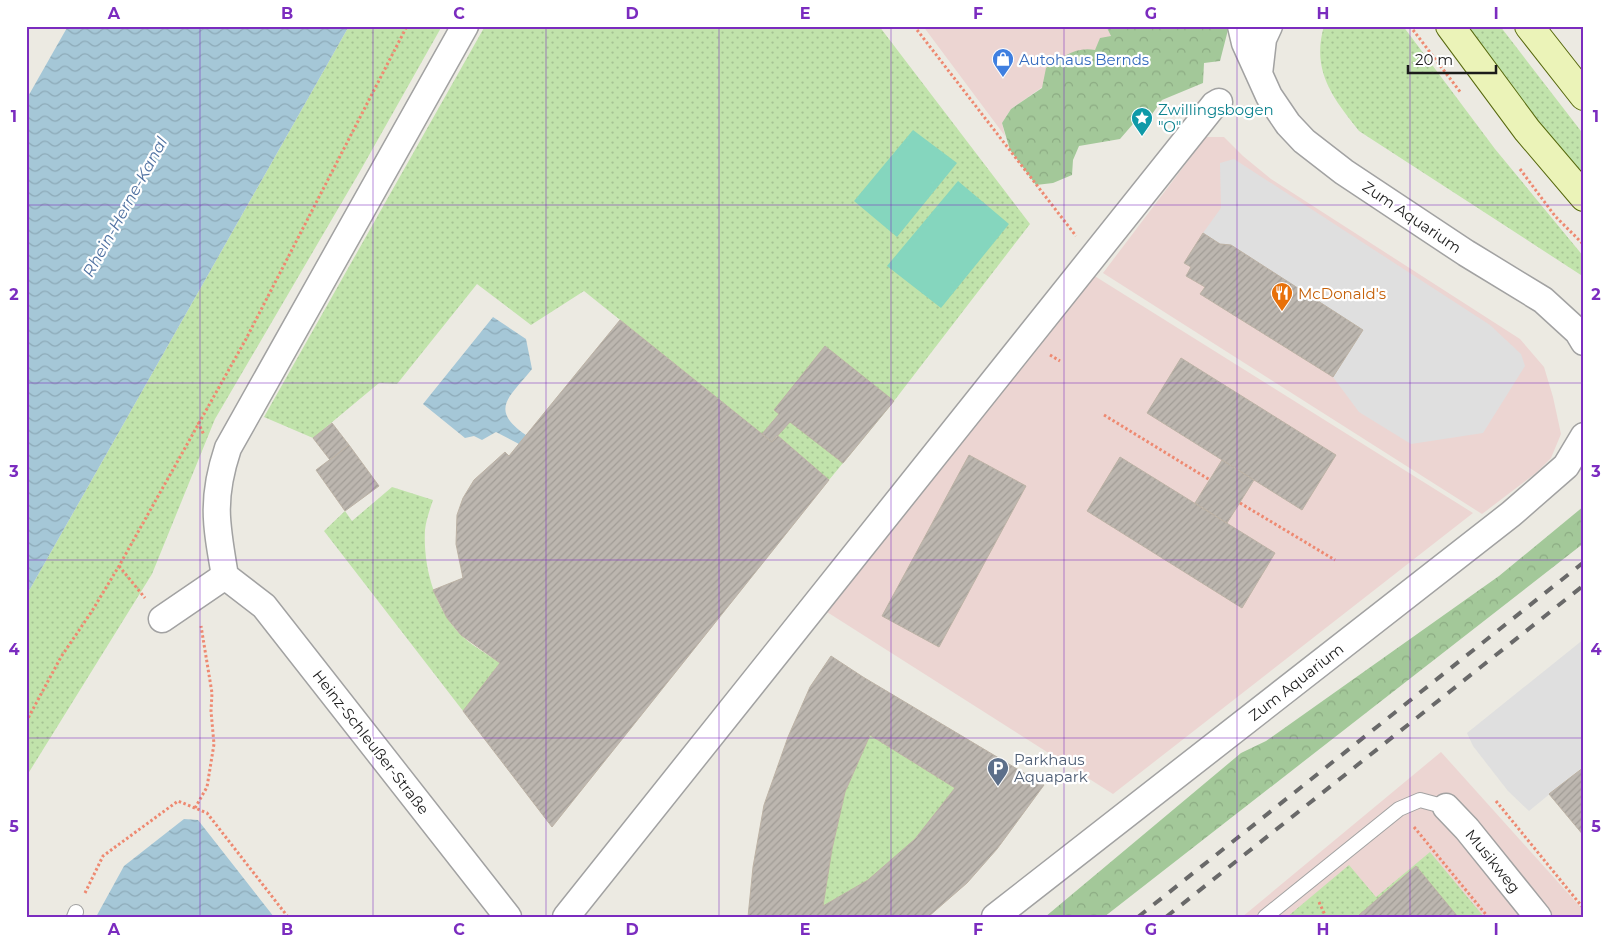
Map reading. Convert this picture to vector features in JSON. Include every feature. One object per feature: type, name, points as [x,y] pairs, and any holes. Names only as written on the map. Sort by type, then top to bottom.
[{"type":"main road","points":[[1450,26],[1527,130],[1584,197]]},
{"type":"main road","points":[[1529,26],[1584,96]]},
{"type":"street","points":[[162,619],[225,576],[215,521],[221,470],[228,448],[465,26]]},
{"type":"street","name":"Zum Aquarium","points":[[1241,26],[1259,74],[1283,117],[1304,141],[1344,172],[1466,253],[1544,300],[1578,332],[1584,342]]},
{"type":"street","points":[[1259,74],[1263,39],[1270,26]]},
{"type":"street","points":[[566,917],[1092,256],[1214,105],[1219,102]]},
{"type":"street","name":"Zum Aquarium","points":[[995,917],[1511,514],[1566,466],[1584,436]]},
{"type":"street","name":"Heinz-Schleußer-Straße","points":[[225,576],[264,606],[508,917]]},
{"type":"street","name":"Musikweg","points":[[1446,807],[1467,829],[1538,917]]},
{"type":"lane","points":[[1265,917],[1399,809],[1420,800],[1446,807]]},
{"type":"path","points":[[26,32],[29,26]]},
{"type":"path","points":[[26,722],[61,657],[119,566],[246,338],[407,26]]},
{"type":"path","points":[[914,26],[1092,256]]},
{"type":"path","points":[[1104,415],[1210,480]]},
{"type":"path","points":[[1240,503],[1335,560]]},
{"type":"path","points":[[119,566],[162,619]]},
{"type":"path","points":[[196,808],[207,787],[214,744],[211,711],[212,693],[197,595]]},
{"type":"path","points":[[75,914],[102,856],[178,801],[207,813],[288,917]]},
{"type":"path","points":[[1496,801],[1584,909]]},
{"type":"path","points":[[1399,809],[1488,917]]},
{"type":"shaded area","name":"Autohaus Bernds","points":[[923,26],[1106,26],[1111,36],[1095,50],[1011,109],[1002,123],[1005,136]]},
{"type":"shaded area","points":[[1206,137],[1224,137],[1243,156],[1271,179],[1520,339],[1544,367],[1553,397],[1561,434],[1551,458],[1536,473],[1482,514],[1103,273]]},
{"type":"shaded area","points":[[1234,159],[1490,325],[1521,354],[1525,366],[1483,433],[1411,444],[1359,412],[1333,377],[1362,330],[1231,245],[1220,244],[1203,233],[1221,208],[1220,163]]},
{"type":"shaded area","points":[[1093,275],[1473,513],[1113,794],[827,612]]},
{"type":"shaded area","points":[[1584,639],[1584,766],[1529,811],[1508,791],[1473,746],[1467,733]]},
{"type":"shaded area","points":[[1441,752],[1584,911],[1584,917],[1242,917]]},
{"type":"green space","points":[[349,26],[442,26],[359,173],[215,419],[152,574],[26,777],[26,596]]},
{"type":"green space","points":[[485,26],[879,26],[1030,224],[894,401],[829,480],[777,435],[772,442],[584,291],[531,325],[477,284],[397,384],[379,383],[313,438],[264,417]]},
{"type":"green space","points":[[1106,26],[1229,26],[1220,61],[1204,63],[1203,83],[1162,100],[1150,117],[1133,124],[1120,139],[1079,146],[1073,160],[1072,175],[1053,183],[1036,185],[1010,150],[1002,123],[1011,109],[1042,88],[1046,68],[1063,56],[1076,51],[1095,50],[1100,38],[1111,36]]},
{"type":"green space","points":[[1324,26],[1403,26],[1495,149],[1584,257],[1584,277],[1359,131],[1333,95],[1327,83],[1320,57]]},
{"type":"green space","points":[[1468,26],[1500,26],[1584,135],[1584,177],[1526,106]]},
{"type":"green space","points":[[913,130],[957,163],[897,237],[854,201]]},
{"type":"green space","points":[[958,181],[1009,224],[941,308],[887,266]]},
{"type":"green space","points":[[392,487],[433,500],[426,526],[425,544],[428,572],[437,599],[443,611],[460,634],[500,663],[463,711],[324,531],[345,511],[352,521]]},
{"type":"green space","points":[[1584,506],[1584,543],[1104,917],[1045,917],[1241,753],[1266,741],[1499,576]]},
{"type":"green space","points":[[870,735],[955,788],[915,839],[868,880],[823,906],[832,849],[845,792]]},
{"type":"green space","points":[[1430,852],[1484,917],[1287,917],[1349,865],[1376,897]]},
{"type":"water","name":"Rhein-Herne-Kanal","points":[[68,26],[349,26],[26,596],[26,100]]},
{"type":"water","points":[[493,317],[526,339],[532,369],[510,395],[505,410],[514,426],[526,435],[519,444],[496,432],[482,440],[474,436],[465,438],[423,404]]},
{"type":"water","points":[[184,819],[198,820],[274,917],[96,917],[124,866]]},
{"type":"building","name":"McDonald's","points":[[1203,233],[1220,244],[1231,245],[1363,330],[1333,377],[1200,294],[1205,287],[1186,276],[1191,267],[1184,263]]},
{"type":"building","points":[[620,320],[772,442],[777,435],[829,480],[552,827],[463,711],[500,663],[461,635],[447,618],[433,590],[463,578],[456,544],[457,515],[463,498],[474,480],[505,452],[509,456]]},
{"type":"building","points":[[825,346],[894,401],[843,463],[790,422],[772,442],[762,434],[779,414],[774,410]]},
{"type":"building","points":[[1181,358],[1336,455],[1302,510],[1147,413]]},
{"type":"building","points":[[332,423],[349,445],[330,460],[313,438]]},
{"type":"building","points":[[349,445],[379,486],[345,511],[316,470]]},
{"type":"building","points":[[969,455],[1026,486],[939,647],[882,616]]},
{"type":"building","points":[[1120,457],[1275,553],[1242,608],[1087,511]]},
{"type":"building","points":[[1222,460],[1254,480],[1227,523],[1195,503]]},
{"type":"building","name":"Parkhaus Aquapark","points":[[831,656],[1044,785],[997,849],[967,883],[928,917],[748,917],[753,867],[764,805],[788,737],[810,687]],"holes":[[[870,735],[955,788],[915,839],[868,880],[823,906],[832,849],[845,792]]]},
{"type":"building","points":[[1584,767],[1584,836],[1549,794]]},
{"type":"building","points":[[1416,866],[1458,917],[1360,917],[1359,915]]},
{"type":"railway","points":[[1138,917],[1584,562]]},
{"type":"railway","points":[[1166,917],[1584,585]]},
{"type":"place","name":"Autohaus Bernds","points":[[1003,78]]},
{"type":"place","name":"Zwillingsbogen \"O\"","points":[[1142,137]]},
{"type":"place","name":"McDonald's","points":[[1282,312]]},
{"type":"place","name":"Parkhaus Aquapark","points":[[998,787]]}]
